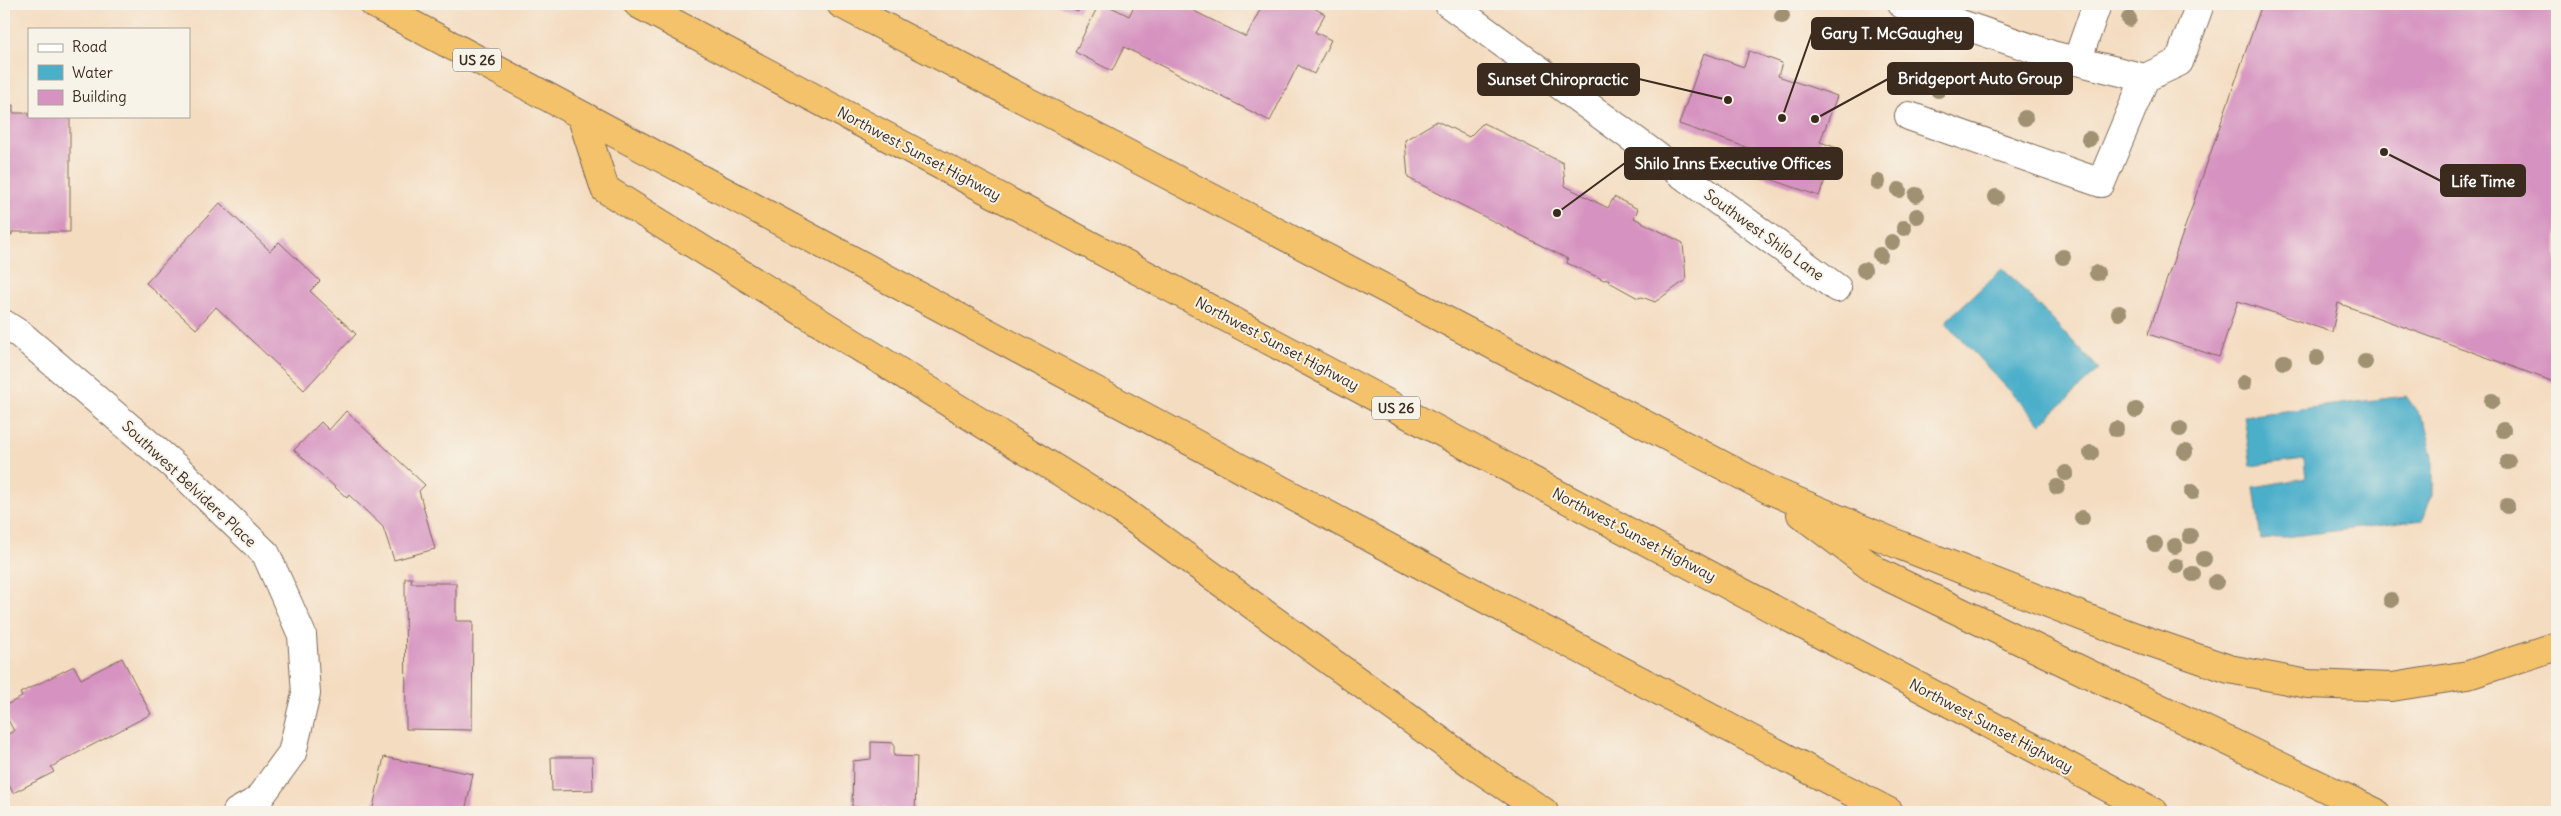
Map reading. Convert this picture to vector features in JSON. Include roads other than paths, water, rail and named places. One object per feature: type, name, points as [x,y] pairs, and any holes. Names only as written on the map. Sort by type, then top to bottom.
[{"type":"highway","name":"US 26","points":[[374,4],[1889,812]]},
{"type":"highway","name":"Northwest Sunset Highway","points":[[638,4],[2154,812]]},
{"type":"highway","points":[[841,4],[1768,489],[1902,546],[2130,636],[2229,668],[2308,684],[2392,687],[2468,675],[2557,646]]},
{"type":"highway","points":[[581,115],[605,189],[1120,510],[1466,760],[1544,812]]},
{"type":"highway","points":[[1768,489],[1878,572],[2375,812]]},
{"type":"street","name":"Southwest Shilo Lane","points":[[1449,4],[1838,288]]},
{"type":"street","points":[[1902,4],[2052,55],[2145,78],[2179,62],[2200,4]]},
{"type":"street","points":[[2077,61],[2097,4]]},
{"type":"street","points":[[1908,116],[2101,183],[2145,78]]},
{"type":"street","name":"Southwest Belvidere Place","points":[[4,324],[21,335],[179,470],[266,554],[302,635],[306,694],[292,753],[257,801],[237,812]]},
{"type":"water","points":[[2003,268],[2099,369],[2041,424],[1945,322]]},
{"type":"water","points":[[2406,396],[2425,423],[2433,457],[2433,491],[2423,520],[2261,540],[2254,487],[2306,478],[2304,459],[2251,466],[2244,416]]},
{"type":"place","name":"Sunset Chiropractic","points":[[1728,100]]},
{"type":"place","name":"Gary T. McGaughey","points":[[1782,118]]},
{"type":"place","name":"Bridgeport Auto Group","points":[[1815,119]]},
{"type":"place","name":"Life Time","points":[[2384,152]]},
{"type":"place","name":"Shilo Inns Executive Offices","points":[[1557,213]]}]
